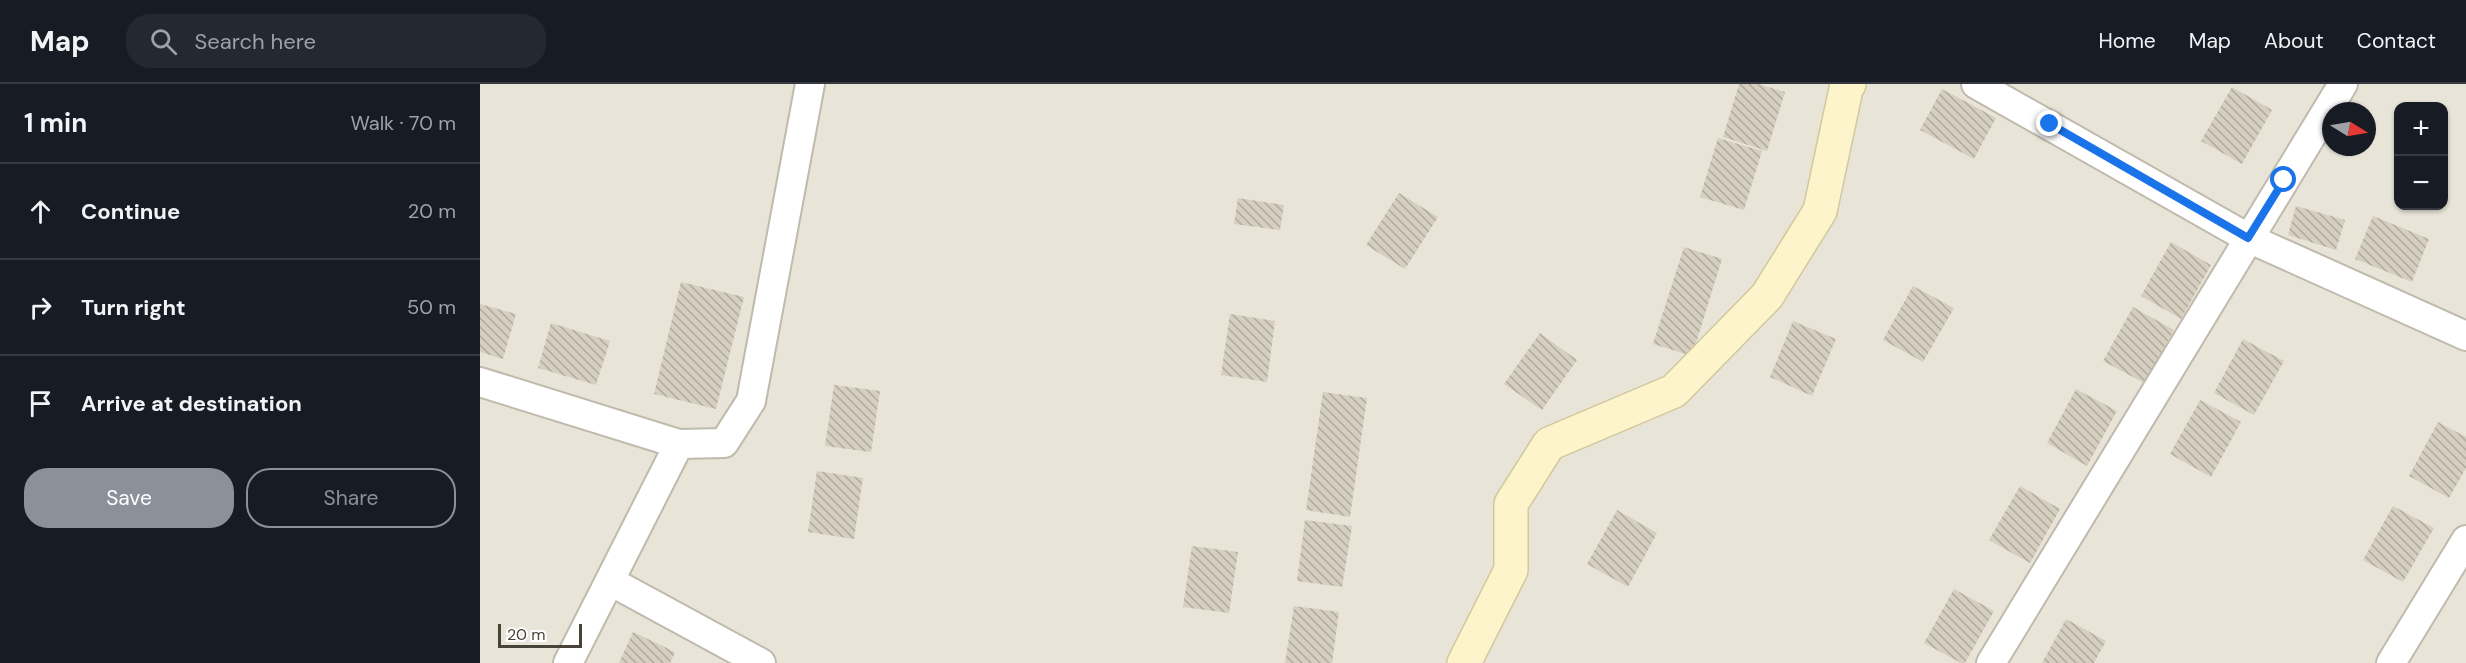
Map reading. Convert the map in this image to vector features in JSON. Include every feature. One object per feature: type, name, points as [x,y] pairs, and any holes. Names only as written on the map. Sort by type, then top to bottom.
[{"type":"street","points":[[480,382],[679,444],[724,443],[751,401],[810,84]]},
{"type":"street","points":[[1464,663],[1510,570],[1511,504],[1549,444],[1674,391],[1767,296],[1820,211],[1846,89],[1849,84]]},
{"type":"street","points":[[1976,84],[2248,238],[2466,336]]},
{"type":"street","points":[[1991,663],[2343,84]]},
{"type":"street","points":[[568,663],[679,444]]},
{"type":"street","points":[[2391,663],[2466,540]]},
{"type":"street","points":[[610,581],[761,663]]},
{"type":"shaded area","points":[[480,84],[2466,84],[2466,663],[480,663]]},
{"type":"building","points":[[1739,84],[1758,84],[1785,92],[1767,151],[1723,137]]},
{"type":"building","points":[[2232,87],[2272,110],[2242,164],[2201,141]]},
{"type":"building","points":[[1942,89],[1996,118],[1974,159],[1920,130]]},
{"type":"building","points":[[1718,138],[1762,151],[1744,210],[1700,197]]},
{"type":"building","points":[[1399,193],[1438,217],[1405,269],[1366,245]]},
{"type":"building","points":[[1238,198],[1284,205],[1280,230],[1234,224]]},
{"type":"building","points":[[2296,206],[2345,220],[2336,250],[2288,235]]},
{"type":"building","points":[[2373,216],[2429,239],[2412,282],[2355,259]]},
{"type":"building","points":[[2171,242],[2211,265],[2181,319],[2141,296]]},
{"type":"building","points":[[1684,247],[1722,259],[1692,356],[1653,344]]},
{"type":"building","points":[[681,282],[744,297],[716,409],[654,394]]},
{"type":"building","points":[[1913,286],[1954,308],[1923,362],[1883,340]]},
{"type":"building","points":[[480,304],[516,314],[503,359],[480,352]]},
{"type":"building","points":[[2133,307],[2174,330],[2144,383],[2103,361]]},
{"type":"building","points":[[1230,314],[1275,321],[1267,382],[1221,375]]},
{"type":"building","points":[[1793,321],[1836,339],[1812,396],[1770,377]]},
{"type":"building","points":[[551,323],[610,341],[596,385],[538,368]]},
{"type":"building","points":[[1540,333],[1577,360],[1542,410],[1504,384]]},
{"type":"building","points":[[2243,339],[2284,361],[2254,415],[2214,393]]},
{"type":"building","points":[[834,385],[880,391],[871,452],[825,446]]},
{"type":"building","points":[[2076,389],[2117,411],[2087,466],[2047,443]]},
{"type":"building","points":[[1323,392],[1367,398],[1350,517],[1306,510]]},
{"type":"building","points":[[2200,400],[2241,422],[2211,477],[2170,454]]},
{"type":"building","points":[[2438,422],[2466,437],[2466,468],[2449,498],[2409,476]]},
{"type":"building","points":[[817,471],[863,478],[854,539],[808,532]]},
{"type":"building","points":[[2020,486],[2060,509],[2030,563],[1989,540]]},
{"type":"building","points":[[2393,506],[2434,528],[2403,582],[2363,560]]},
{"type":"building","points":[[1617,510],[1657,533],[1628,587],[1587,564]]},
{"type":"building","points":[[1305,520],[1352,526],[1342,587],[1297,581]]},
{"type":"building","points":[[1192,546],[1238,552],[1229,613],[1183,607]]},
{"type":"building","points":[[1954,589],[1994,611],[1965,663],[1924,643]]},
{"type":"building","points":[[1294,606],[1339,612],[1332,663],[1285,663]]},
{"type":"building","points":[[2066,619],[2106,641],[2094,663],[2042,663]]},
{"type":"building","points":[[633,632],[675,652],[670,663],[619,663]]},
{"type":"route","points":[[2050,124],[2248,238],[2284,180]]}]
